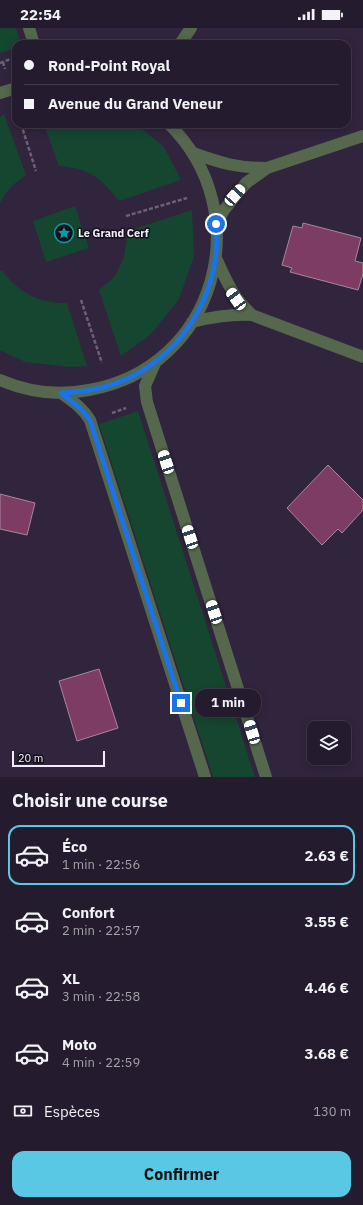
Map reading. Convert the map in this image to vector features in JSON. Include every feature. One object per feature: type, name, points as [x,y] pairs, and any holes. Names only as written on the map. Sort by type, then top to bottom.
[{"type":"street","points":[[29,28],[33,40]]},
{"type":"street","points":[[183,40],[191,28]]},
{"type":"street","points":[[0,93],[12,89]]},
{"type":"street","points":[[2,382],[29,390],[61,393],[82,392],[110,385],[129,378],[156,361],[185,333],[204,300],[211,280],[216,258],[218,236],[209,187],[193,153],[174,128]]},
{"type":"street","points":[[216,219],[246,183],[267,168],[363,136]]},
{"type":"street","points":[[193,153],[241,168],[267,168]]},
{"type":"street","points":[[216,258],[231,292],[252,316]]},
{"type":"street","points":[[192,322],[220,315],[237,314],[252,316],[363,357]]},
{"type":"street","points":[[156,361],[145,386],[146,402],[266,777]]},
{"type":"street","points":[[61,393],[81,409],[90,420],[205,777]]},
{"type":"path","points":[[0,63],[12,58]]},
{"type":"path","points":[[22,128],[36,171]]},
{"type":"path","points":[[126,216],[188,198],[192,210],[216,219]]},
{"type":"path","points":[[81,300],[110,385],[117,411]]},
{"type":"path","points":[[90,420],[146,402]]},
{"type":"green space","points":[[0,28],[16,28],[20,40],[12,40],[12,49],[0,53]]},
{"type":"green space","points":[[4,114],[26,175],[8,191],[0,203],[0,117]]},
{"type":"green space","points":[[45,128],[141,128],[164,147],[181,180],[119,201],[100,180],[94,176],[79,169],[59,166]]},
{"type":"green space","points":[[75,206],[89,248],[46,262],[33,221]]},
{"type":"green space","points":[[192,210],[194,256],[179,299],[151,334],[121,356],[99,290],[115,276],[124,257],[128,231]]},
{"type":"green space","points":[[2,270],[15,285],[30,295],[39,299],[57,303],[67,303],[87,366],[70,367],[25,362],[0,350],[0,271]]},
{"type":"green space","points":[[138,411],[255,777],[213,777],[99,424]]},
{"type":"building","points":[[303,223],[361,238],[355,261],[363,263],[363,274],[358,290],[290,272],[292,268],[282,265],[293,226],[302,228]]},
{"type":"building","points":[[328,465],[363,500],[363,510],[342,533],[338,529],[322,545],[287,508]]},
{"type":"building","points":[[0,494],[35,503],[27,535],[0,529]]},
{"type":"building","points":[[99,669],[118,728],[77,741],[59,681]]},
{"type":"place","name":"Le Grand Cerf","points":[[64,233]]},
{"type":"route","points":[[181,703],[90,420],[87,414],[61,393],[82,392],[96,389],[129,378],[149,367],[177,342],[185,333],[198,312],[211,280],[216,258],[218,236],[216,224]]}]
